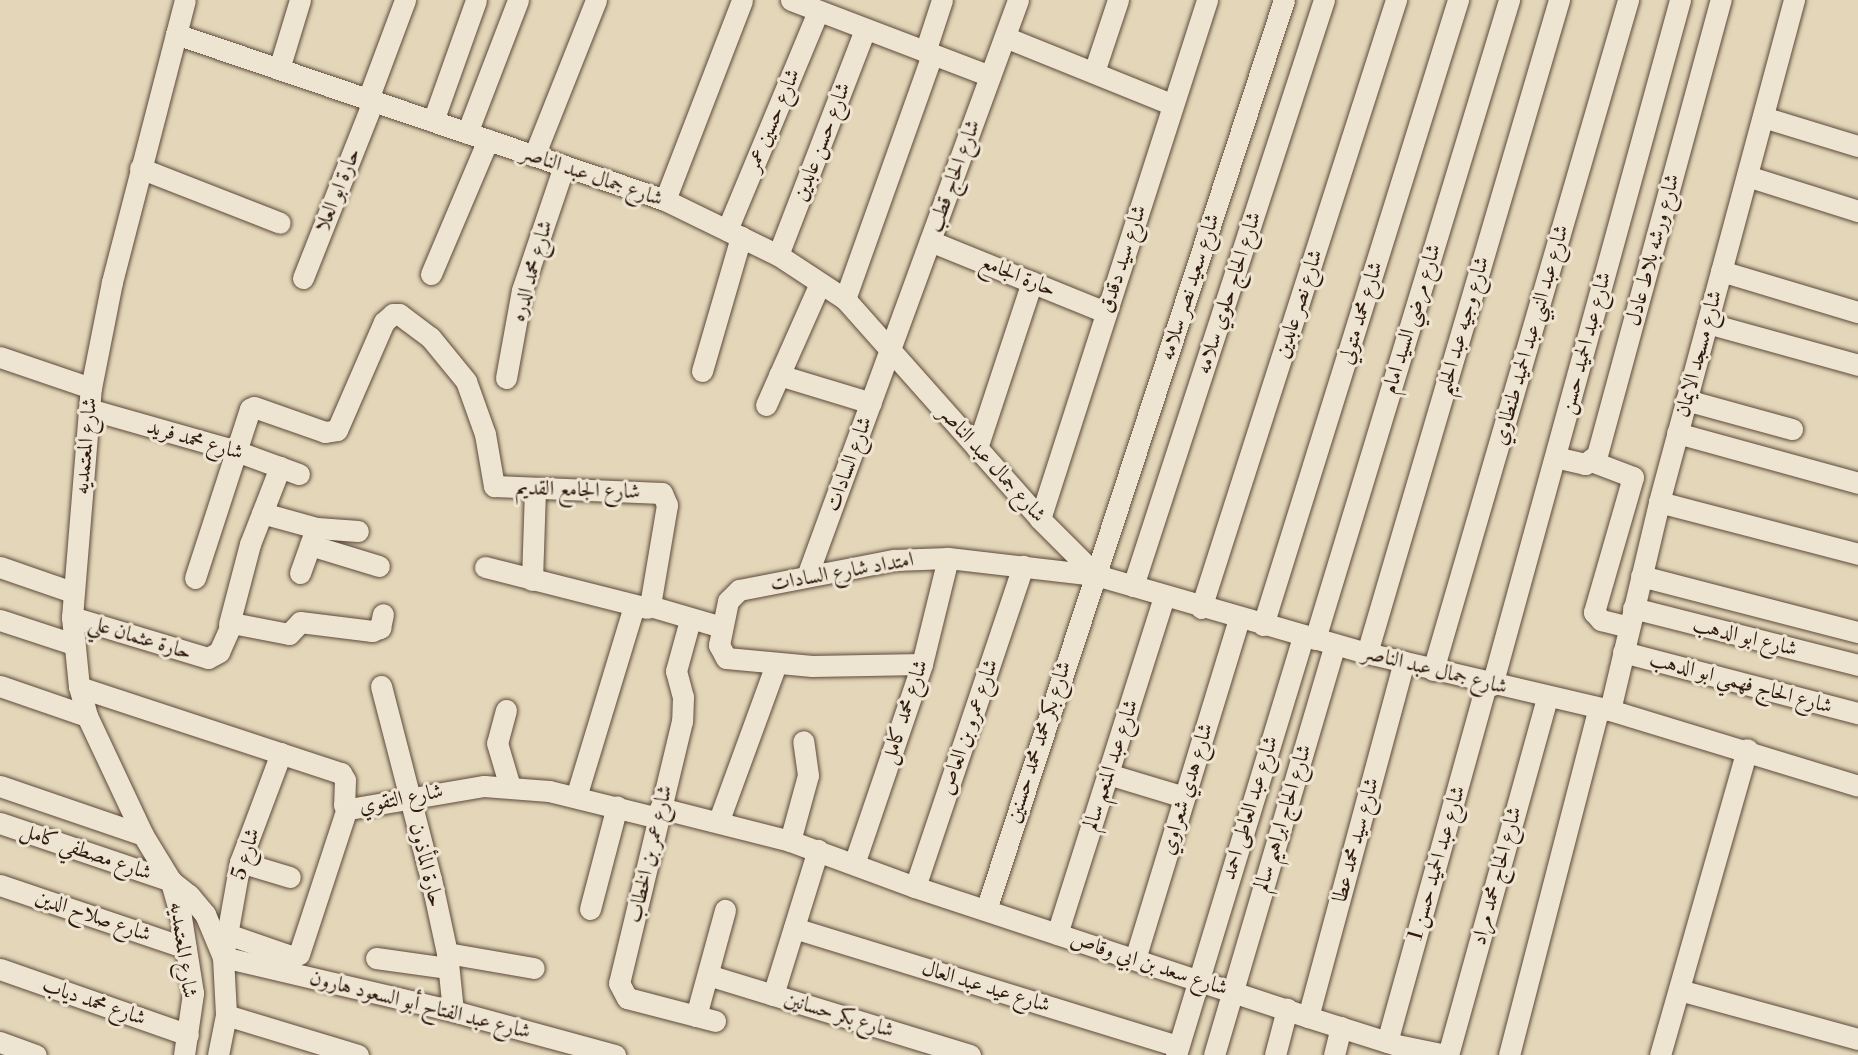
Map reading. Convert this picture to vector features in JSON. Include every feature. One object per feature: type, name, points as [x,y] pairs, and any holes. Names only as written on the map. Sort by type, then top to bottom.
[{"type":"street","name":"شارع المعتمديه","points":[[185,0],[112,282],[91,388],[72,592],[72,616],[79,687],[87,716],[143,835],[171,881],[205,914],[223,957],[226,1015],[218,1055]]},
{"type":"street","points":[[279,69],[300,0]]},
{"type":"street","name":"حارة ابو العلا","points":[[303,278],[371,100],[405,0]]},
{"type":"street","points":[[433,121],[476,0]]},
{"type":"street","points":[[467,133],[518,0]]},
{"type":"street","points":[[534,156],[596,0]]},
{"type":"street","points":[[665,200],[742,0]]},
{"type":"street","points":[[790,0],[990,76]]},
{"type":"street","points":[[845,299],[929,53],[942,0]]},
{"type":"street","name":"شارع الحاج قطب","points":[[890,351],[1018,0]]},
{"type":"street","points":[[1094,72],[1118,0]]},
{"type":"street","name":"شارع سيد دقدق","points":[[1040,519],[1207,0]]},
{"type":"street","name":"شارع سعيد نصر سلامه","points":[[1096,575],[1284,0]]},
{"type":"street","name":"شارع الحاج حلوي سلامه","points":[[1133,586],[1324,0]]},
{"type":"street","name":"شارع نصر عابدين","points":[[1202,608],[1396,0]]},
{"type":"street","name":"شارع محمد متولي","points":[[1263,625],[1458,0]]},
{"type":"street","name":"شارع مرضي السيد امام","points":[[1317,640],[1509,0]]},
{"type":"street","name":"شارع وجيه عبد الحليم","points":[[1366,653],[1559,0]]},
{"type":"street","name":"شارع عبد النبي عبد الحميد طنطاوي","points":[[1433,670],[1628,0]]},
{"type":"street","name":"شارع عبد الحميد حسن","points":[[1489,685],[1555,457],[1680,0]]},
{"type":"street","name":"شارع ورشه بلاط عادل","points":[[1591,461],[1597,455],[1721,0]]},
{"type":"street","name":"شارع مسجد الايمان","points":[[1509,1055],[1605,709],[1623,652],[1677,433],[1794,0]]},
{"type":"street","name":"شارع حسين عمر","points":[[702,371],[734,233],[818,11]]},
{"type":"street","name":"شارع حسن عابدين","points":[[778,255],[866,28]]},
{"type":"street","name":"شارع جمال عبد الناصر","points":[[176,34],[665,200],[778,255],[845,299],[1040,519],[1096,575],[1202,608],[1366,653],[1489,685],[1605,709],[1747,749],[1858,786]]},
{"type":"street","points":[[1005,37],[1173,105]]},
{"type":"street","points":[[1763,117],[1858,146]]},
{"type":"street","points":[[431,274],[488,140]]},
{"type":"street","name":"شارع محمد الدره","points":[[506,378],[522,290],[564,166]]},
{"type":"street","points":[[140,168],[280,223]]},
{"type":"street","points":[[1747,177],[1858,211]]},
{"type":"street","name":"حارة الجامع","points":[[930,241],[1106,312]]},
{"type":"street","points":[[1721,271],[1858,312]]},
{"type":"street","points":[[977,448],[1032,282]]},
{"type":"street","points":[[766,405],[820,283]]},
{"type":"street","name":"شارع الجامع القديم","points":[[236,451],[252,407],[325,432],[337,430],[384,322],[393,314],[399,314],[430,337],[466,381],[484,434],[491,483],[497,488],[657,493],[665,496],[668,505],[643,607]]},
{"type":"street","points":[[1707,323],[1858,365]]},
{"type":"street","name":"شارع السادات","points":[[807,576],[890,351]]},
{"type":"street","points":[[0,357],[91,388]]},
{"type":"street","points":[[779,375],[871,403]]},
{"type":"street","points":[[1686,400],[1792,429]]},
{"type":"street","name":"شارع محمد فريد","points":[[89,409],[236,451],[289,470]]},
{"type":"street","points":[[1677,433],[1858,483]]},
{"type":"street","points":[[195,578],[236,451]]},
{"type":"street","points":[[1555,457],[1580,463],[1591,461]]},
{"type":"street","name":"شارع ابو الدهب","points":[[1591,461],[1633,477],[1594,612],[1601,620],[1631,618],[1858,665]]},
{"type":"street","name":"حارة عثمان علي","points":[[72,616],[208,658],[219,652],[262,513],[289,470]]},
{"type":"street","points":[[532,580],[535,489]]},
{"type":"street","points":[[1659,502],[1858,554]]},
{"type":"street","points":[[262,513],[379,566]]},
{"type":"street","points":[[313,537],[358,531]]},
{"type":"street","points":[[300,573],[313,537]]},
{"type":"street","name":"امتداد شارع السادات","points":[[722,627],[728,601],[735,591],[894,560],[948,558],[1096,575]]},
{"type":"street","name":"شارع محمد كامل","points":[[854,864],[922,664],[948,558]]},
{"type":"street","name":"شارع عمرو بن العاص","points":[[915,887],[1023,566]]},
{"type":"street","points":[[0,567],[72,592]]},
{"type":"street","points":[[484,567],[722,627],[719,650],[726,658],[776,664],[922,664]]},
{"type":"street","name":"شارع بكر محمد محمد حسنين","points":[[986,910],[1096,575]]},
{"type":"street","points":[[1641,576],[1858,632]]},
{"type":"street","name":"شارع عبد المنعم سالم","points":[[1057,934],[1164,596]]},
{"type":"street","points":[[576,797],[643,607]]},
{"type":"street","points":[[229,624],[289,634],[300,622],[372,631],[380,628],[383,614]]},
{"type":"street","name":"شارع هدي شعراوي","points":[[1135,959],[1239,618]]},
{"type":"street","points":[[0,620],[73,644]]},
{"type":"street","name":"شارع عمر بن الخطاب","points":[[690,620],[676,671],[684,709],[620,989],[627,998],[706,1019],[708,975]]},
{"type":"street","name":"شارع عبد العاطى احمد","points":[[1197,980],[1317,640]]},
{"type":"street","name":"شارع الحاج ابراهيم سالم","points":[[1214,1055],[1232,991],[1317,640]]},
{"type":"street","name":"شارع الحاج فهمي ابو الدهب","points":[[1623,652],[1858,713]]},
{"type":"street","name":"شارع سيد محمد عطا","points":[[1308,1017],[1404,662]]},
{"type":"street","points":[[719,820],[776,664]]},
{"type":"street","name":"شارع عبد الحميد حسن 1","points":[[1392,1047],[1489,685]]},
{"type":"street","points":[[0,686],[87,716]]},
{"type":"street","name":"حارة المأذون","points":[[381,686],[448,961],[453,1011]]},
{"type":"street","name":"شارع التقوي","points":[[79,687],[344,775],[347,808],[384,806],[446,790],[510,787],[659,813],[719,820],[818,850],[854,864]]},
{"type":"street","name":"شارع الحاج محمد مراد","points":[[1447,1055],[1547,697]]},
{"type":"street","points":[[506,710],[497,743],[510,787]]},
{"type":"street","points":[[790,841],[808,775],[803,741]]},
{"type":"street","points":[[1660,1055],[1747,749]]},
{"type":"street","name":"شارع 5","points":[[223,957],[240,862],[281,753]]},
{"type":"street","points":[[1108,774],[1184,797]]},
{"type":"street","points":[[0,786],[143,835]]},
{"type":"street","points":[[590,909],[617,806]]},
{"type":"street","points":[[227,934],[291,956],[299,954],[347,808]]},
{"type":"street","name":"شارع مصطفي كامل","points":[[0,823],[171,881]]},
{"type":"street","points":[[773,995],[818,850]]},
{"type":"street","points":[[240,862],[290,877]]},
{"type":"street","name":"شارع سعد بن ابي وقاص","points":[[854,864],[915,887],[1341,1027],[1392,1047],[1447,1055]]},
{"type":"street","name":"شارع المعتمديه","points":[[171,881],[186,948],[193,993],[186,1045]]},
{"type":"street","name":"شارع صلاح الدين","points":[[0,885],[186,948]]},
{"type":"street","points":[[708,975],[726,910]]},
{"type":"street","name":"شارع عيد عبد العال","points":[[794,928],[1177,1050]]},
{"type":"street","name":"شارع عبد الفتاح أبو السعود هارون","points":[[223,957],[453,1011],[615,1055]]},
{"type":"street","points":[[376,958],[534,968]]},
{"type":"street","name":"شارع محمد دياب","points":[[0,969],[186,1045]]},
{"type":"street","name":"شارع بكر حسانين","points":[[708,975],[970,1055]]},
{"type":"street","points":[[1177,1050],[1197,980]]},
{"type":"street","points":[[1679,990],[1858,1039]]},
{"type":"street","points":[[1275,1055],[1287,1009]]},
{"type":"street","points":[[226,1015],[358,1055]]},
{"type":"street","points":[[1334,1055],[1341,1027]]},
{"type":"street","points":[[0,1042],[36,1055]]}]
